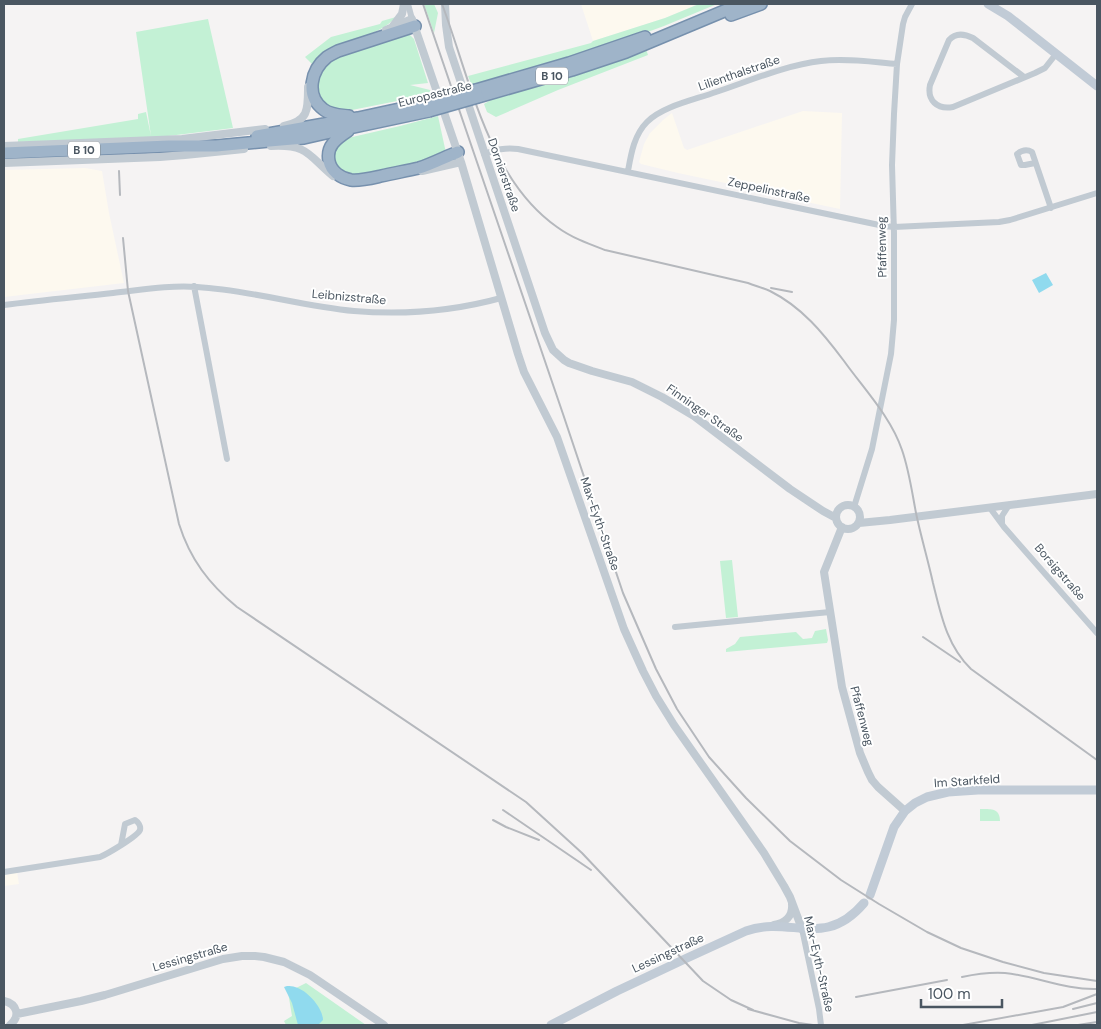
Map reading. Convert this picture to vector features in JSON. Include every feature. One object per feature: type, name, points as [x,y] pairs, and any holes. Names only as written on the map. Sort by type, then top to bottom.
[{"type":"highway","points":[[642,38],[722,4]]},
{"type":"highway","name":"Europastraße","points":[[4,153],[224,145],[304,138],[352,128],[572,70],[626,52],[741,4]]},
{"type":"highway","points":[[626,52],[673,37],[761,4]]},
{"type":"highway","points":[[358,118],[323,110],[314,97],[312,88],[317,69],[328,56],[338,51],[414,22]]},
{"type":"highway","name":"Europastraße","points":[[477,94],[642,38],[697,22]]},
{"type":"highway","name":"Europastraße","points":[[169,146],[248,138],[428,107]]},
{"type":"highway","points":[[261,130],[310,126]]},
{"type":"highway","points":[[352,128],[336,139],[328,155],[332,168],[338,175],[351,180],[374,178],[460,157]]},
{"type":"highway","name":"B 10","points":[[261,146],[304,138]]},
{"type":"main road","points":[[988,4],[1008,16],[1097,86]]},
{"type":"main road","points":[[997,4],[1008,16]]},
{"type":"main road","name":"Im Starkfeld","points":[[870,895],[894,828],[905,811],[929,796],[978,790],[1097,790]]},
{"type":"main road","points":[[802,929],[821,929],[839,924],[851,917],[864,904]]},
{"type":"main road","name":"Lessingstraße","points":[[551,1025],[746,931],[765,926],[802,929]]},
{"type":"street","name":"Max-Eyth-Straße","points":[[406,4],[414,22],[460,157],[517,352],[524,372],[557,437],[624,629],[656,696],[674,725],[764,853],[790,897],[802,929],[821,1025]]},
{"type":"street","points":[[391,28],[402,14],[406,4]]},
{"type":"street","name":"Dornierstraße","points":[[445,4],[450,47],[484,154],[545,333],[553,350]]},
{"type":"street","name":"Pfaffenweg","points":[[853,506],[872,449],[890,354],[894,320],[892,165],[894,114],[897,64],[905,17],[912,4]]},
{"type":"street","points":[[4,146],[182,139],[261,130],[292,124],[298,122],[306,113],[310,73],[318,60],[326,53],[391,28],[414,22]]},
{"type":"street","points":[[1024,77],[973,38],[965,34],[959,34],[949,40],[929,91],[934,103],[942,107],[953,107],[1024,77],[1045,68],[1056,54]]},
{"type":"street","name":"Lilienthalstraße","points":[[628,171],[635,141],[642,127],[656,115],[672,107],[809,62],[843,60],[897,64]]},
{"type":"street","points":[[261,146],[294,146],[304,150],[312,155],[336,178],[350,184],[375,182],[460,157]]},
{"type":"street","name":"B 10","points":[[4,162],[160,157],[213,153],[261,146]]},
{"type":"street","name":"Zeppelinstraße","points":[[484,154],[509,147],[894,227],[999,222],[1097,193]]},
{"type":"street","points":[[1035,163],[1050,208]]},
{"type":"street","points":[[194,286],[227,459]]},
{"type":"street","name":"Leibnizstraße","points":[[4,305],[144,289],[194,286],[359,311],[402,312],[440,310],[502,298]]},
{"type":"street","name":"Finninger Straße","points":[[553,350],[569,363],[632,382],[694,416],[790,489],[822,511],[837,515],[838,524],[843,528]]},
{"type":"street","points":[[859,522],[890,520],[1097,494]]},
{"type":"street","points":[[1004,527],[1002,516],[1009,505]]},
{"type":"street","points":[[837,515],[844,506],[853,506],[860,513],[859,522],[853,528],[843,528]]},
{"type":"street","name":"Borsigstraße","points":[[990,508],[1004,527],[1097,633]]},
{"type":"street","name":"Pfaffenweg","points":[[843,528],[824,572],[842,688],[863,763],[872,780],[905,811]]},
{"type":"street","points":[[675,627],[830,612]]},
{"type":"street","points":[[4,872],[100,857],[121,845]]},
{"type":"street","points":[[765,926],[780,924],[790,916],[793,908],[790,897]]},
{"type":"street","name":"Lessingstraße","points":[[17,1014],[105,995],[223,959],[255,956],[275,959],[297,968],[384,1025]]},
{"type":"street","points":[[4,1002],[11,1004],[16,1010],[15,1021],[10,1025]]},
{"type":"shaded area","points":[[581,4],[693,4],[694,6],[665,18],[593,41]]},
{"type":"shaded area","points":[[803,111],[842,113],[840,209],[763,193],[763,191],[678,173],[639,162],[644,144],[650,133],[672,113],[684,148],[687,150]]},
{"type":"shaded area","points":[[85,168],[102,171],[124,283],[4,297],[4,170]]},
{"type":"shaded area","points":[[17,872],[19,884],[4,886],[4,875]]},
{"type":"green space","points":[[424,4],[434,4],[438,13],[434,33]]},
{"type":"green space","points":[[699,4],[717,4],[585,55],[473,89],[468,76],[591,43],[665,18]]},
{"type":"green space","points":[[396,17],[381,29],[326,51],[312,64],[305,57],[331,37],[380,24],[382,21]]},
{"type":"green space","points":[[208,19],[233,128],[152,138],[18,142],[18,139],[138,119],[138,114],[146,112],[151,136],[136,32]]},
{"type":"green space","points":[[406,33],[414,39],[428,83],[410,85],[430,90],[432,94],[342,112],[328,108],[321,102],[315,78],[330,58]]},
{"type":"green space","points":[[646,49],[648,55],[558,90],[496,117],[487,112],[484,104],[496,97]]},
{"type":"green space","points":[[438,116],[446,153],[424,162],[362,177],[339,173],[331,161],[335,147],[348,138]]},
{"type":"green space","points":[[732,560],[738,617],[726,618],[720,561]]},
{"type":"green space","points":[[826,629],[827,643],[726,652],[726,649],[735,644],[740,637],[796,632],[803,639],[812,638],[815,631]]},
{"type":"green space","points":[[980,809],[997,811],[1000,821],[980,821]]},
{"type":"green space","points":[[306,983],[366,1025],[286,1025],[284,1021],[292,1016],[288,992]]},
{"type":"water","points":[[1046,273],[1053,285],[1039,293],[1032,280]]},
{"type":"water","points":[[284,987],[300,989],[314,1000],[323,1020],[318,1025],[298,1025],[292,1003]]},
{"type":"railway","points":[[423,4],[623,593],[656,669],[677,709],[709,757],[746,798],[790,841],[841,880],[927,932],[961,948],[1003,962],[1044,973],[1097,981]]},
{"type":"railway","points":[[442,4],[484,125],[498,155],[514,182],[533,207],[563,231],[605,250],[748,283],[770,291],[782,297],[820,331],[876,404],[897,438],[907,465],[918,522],[939,607],[946,629],[956,650],[971,669],[1097,760]]},
{"type":"railway","points":[[119,171],[120,195]]},
{"type":"railway","points":[[123,238],[128,291],[179,524],[195,560],[209,580],[237,607],[526,802],[582,853],[703,981],[731,1000],[753,1010]]},
{"type":"railway","points":[[771,288],[792,292]]},
{"type":"railway","points":[[923,637],[960,662]]},
{"type":"railway","points":[[503,810],[591,870]]},
{"type":"railway","points":[[493,820],[539,840]]},
{"type":"railway","points":[[962,977],[1005,973],[1073,987],[1097,989]]},
{"type":"railway","points":[[856,997],[947,980]]},
{"type":"railway","points":[[963,1025],[1063,1007],[1097,994]]},
{"type":"railway","points":[[1073,1009],[1097,1003]]},
{"type":"railway","points":[[748,1009],[813,1025]]},
{"type":"railway","points":[[1032,1025],[1097,1012]]},
{"type":"railway","points":[[1078,1025],[1097,1022]]}]
